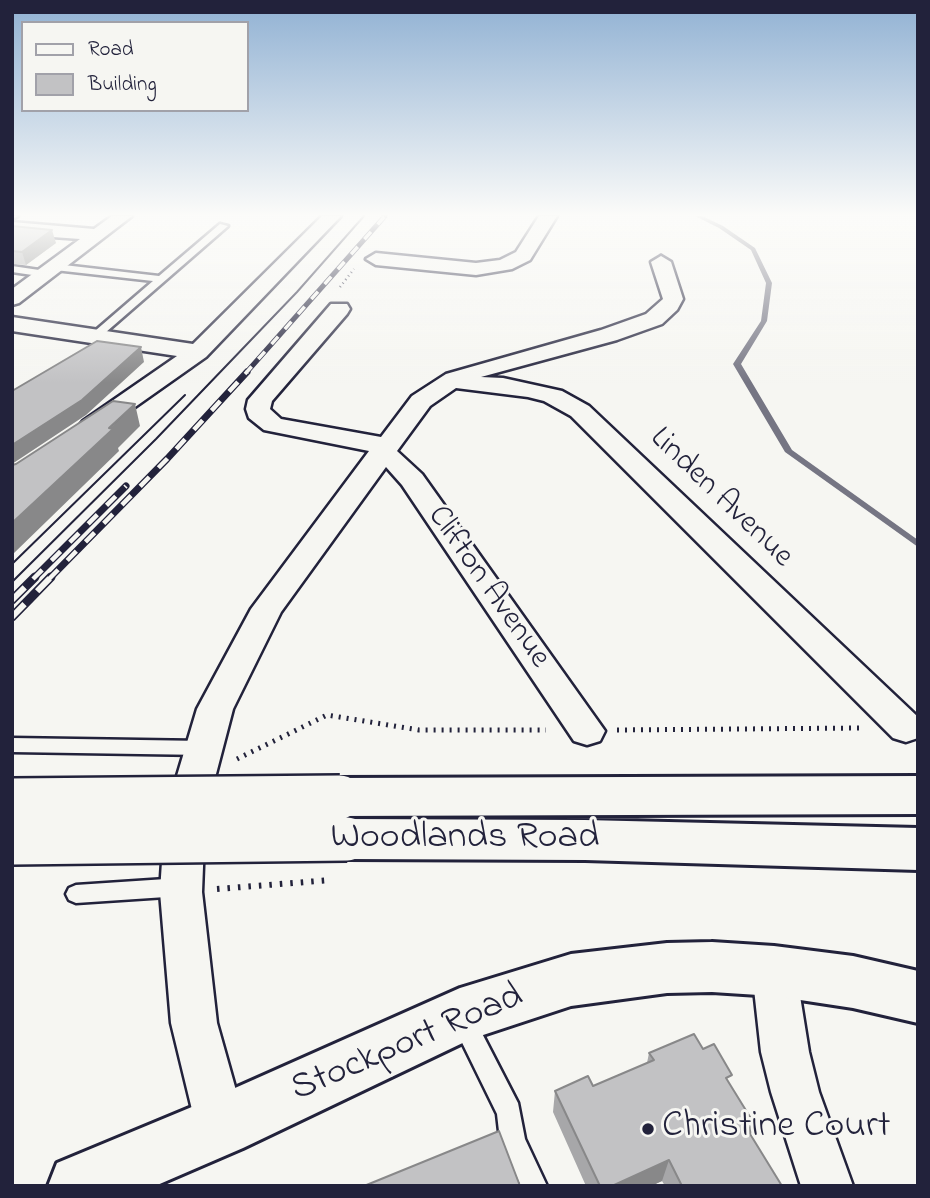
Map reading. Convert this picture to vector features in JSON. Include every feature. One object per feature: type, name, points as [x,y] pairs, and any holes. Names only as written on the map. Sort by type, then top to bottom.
[{"type":"main road","name":"Woodlands Road","points":[[12,800],[341,839],[918,795]]},
{"type":"main road","name":"Woodlands Road","points":[[12,843],[341,839],[585,840],[918,849]]},
{"type":"main road","name":"Stockport Road","points":[[80,1186],[221,1126],[460,1015],[571,980],[622,972],[712,967],[774,971],[853,982],[918,997]]},
{"type":"street","points":[[12,299],[48,272]]},
{"type":"street","points":[[69,442],[176,370],[198,352],[277,272]]},
{"type":"street","points":[[221,1126],[194,1023],[181,890],[185,816],[218,757],[215,709],[267,609],[421,401],[454,379],[609,335],[654,319],[670,306],[673,299],[664,272]]},
{"type":"street","points":[[338,320],[260,400],[258,409],[262,418],[273,425],[383,449]]},
{"type":"street","points":[[12,324],[198,352]]},
{"type":"street","name":"Linden Avenue","points":[[454,379],[466,384],[503,385],[553,396],[580,411],[906,728]]},
{"type":"street","name":"Clifton Avenue","points":[[383,449],[412,480],[587,730]]},
{"type":"street","points":[[774,971],[785,1052],[795,1092],[827,1186]]},
{"type":"lane","points":[[74,272],[161,279]]},
{"type":"lane","points":[[94,337],[169,272]]},
{"type":"lane","points":[[12,745],[218,757]]},
{"type":"lane","points":[[76,894],[181,890]]},
{"type":"lane","points":[[460,1015],[509,1112],[501,1145],[534,1186]]},
{"type":"path","points":[[218,757],[240,755],[327,715],[419,730],[906,728]]},
{"type":"path","points":[[181,890],[341,839]]},
{"type":"building","points":[[97,341],[141,347],[82,400],[12,445],[12,391]]},
{"type":"building","points":[[113,401],[135,404],[109,428],[113,429],[12,523],[12,465]]},
{"type":"building","name":"Christine Court","points":[[694,1034],[703,1049],[714,1044],[732,1075],[726,1078],[755,1125],[747,1129],[782,1186],[682,1186],[669,1160],[612,1186],[600,1186],[555,1091],[588,1076],[593,1086],[654,1060],[649,1053]]},
{"type":"building","points":[[499,1131],[520,1186],[364,1186]]},
{"type":"waterway","points":[[764,272],[769,283],[764,321],[737,364],[789,452],[918,544]]},
{"type":"tram line","points":[[12,582],[156,439],[315,272]]},
{"type":"tram line","points":[[12,564],[185,395]]},
{"type":"railway","points":[[245,374],[335,272]]},
{"type":"railway","points":[[49,579],[167,459],[247,372]]},
{"type":"railway","points":[[12,600],[126,486]]},
{"type":"railway","points":[[12,617],[51,577]]},
{"type":"place","name":"Christine Court","points":[[648,1129]]}]
